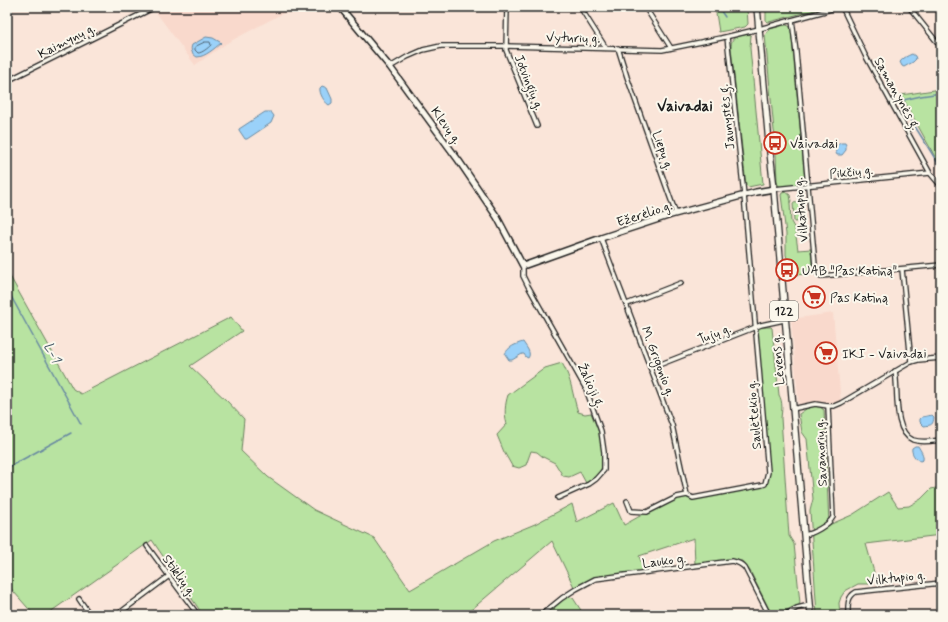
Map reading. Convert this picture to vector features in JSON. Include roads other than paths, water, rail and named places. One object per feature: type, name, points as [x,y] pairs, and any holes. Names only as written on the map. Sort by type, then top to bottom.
[{"type":"main road","name":"Klevų g.","points":[[340,7],[390,67],[459,161],[497,217],[523,266]]},
{"type":"main road","name":"Lėvens g.","points":[[757,7],[811,615]]},
{"type":"main road","name":"Ežerėlio g.","points":[[523,266],[676,214],[756,192],[774,190]]},
{"type":"street","name":"Kaimynų g.","points":[[7,81],[155,7]]},
{"type":"street","name":"Jotvingių g.","points":[[507,7],[506,50],[537,126]]},
{"type":"street","points":[[580,7],[606,48]]},
{"type":"street","points":[[645,7],[671,48]]},
{"type":"street","name":"Vyturių g.","points":[[390,67],[422,50],[461,45],[662,50],[727,37],[837,7]]},
{"type":"street","name":"Samanynės g.","points":[[842,7],[865,55],[930,173],[941,186]]},
{"type":"street","points":[[909,7],[941,47]]},
{"type":"street","name":"Vilkatupio g.","points":[[792,20],[809,186],[815,265],[818,275],[821,276],[941,265]]},
{"type":"street","name":"Jaunystės g.","points":[[727,37],[744,196]]},
{"type":"street","name":"Liepų g.","points":[[618,48],[676,214]]},
{"type":"street","name":"Pikčių g.","points":[[774,190],[930,173]]},
{"type":"street","name":"Saulėtekio g.","points":[[626,501],[631,511],[647,512],[687,495],[693,498],[765,484],[768,472],[744,196]]},
{"type":"street","name":"M. Grigonio g.","points":[[602,238],[672,425],[687,495]]},
{"type":"street","name":"Žalioji g.","points":[[523,266],[523,276],[528,286],[586,389],[601,431],[604,452],[604,470],[589,484],[558,498]]},
{"type":"street","points":[[902,269],[911,362]]},
{"type":"street","points":[[627,304],[681,283]]},
{"type":"street","name":"Tujų g.","points":[[651,368],[765,324],[784,320]]},
{"type":"street","name":"Savanorių g.","points":[[804,535],[829,523],[833,517],[828,406],[834,406],[841,403],[911,362],[941,358]]},
{"type":"street","points":[[895,371],[899,422],[905,433],[913,440],[923,442],[941,440]]},
{"type":"street","points":[[792,409],[815,404],[828,406]]},
{"type":"street","name":"Stiklių g.","points":[[147,546],[198,615]]},
{"type":"street","name":"Lauko g.","points":[[541,615],[562,598],[595,579],[732,561],[742,564],[745,568],[770,615]]},
{"type":"street","points":[[117,615],[169,576]]},
{"type":"street","name":"Vilktupio g.","points":[[848,615],[849,598],[856,592],[941,582]]},
{"type":"street","points":[[79,599],[90,615]]},
{"type":"street","points":[[784,615],[797,608],[810,605]]},
{"type":"water","points":[[206,37],[213,38],[221,43],[207,54],[197,57],[192,52],[192,45]]},
{"type":"water","points":[[912,54],[916,59],[904,67],[902,66],[900,62],[905,57]]},
{"type":"water","points":[[322,86],[327,88],[332,99],[332,103],[329,105],[325,102],[321,95],[320,88]]},
{"type":"water","points":[[265,112],[271,112],[274,116],[271,123],[245,139],[239,129]]},
{"type":"water","points":[[841,143],[845,143],[846,150],[842,155],[837,155],[836,147]]},
{"type":"water","points":[[523,342],[529,352],[528,358],[522,354],[512,360],[509,360],[505,354],[508,349]]},
{"type":"water","points":[[932,415],[934,417],[932,424],[924,426],[920,422],[922,417]]},
{"type":"water","points":[[918,446],[923,455],[923,460],[920,461],[914,456],[912,448]]},
{"type":"waterway","points":[[718,7],[725,17]]},
{"type":"waterway","points":[[941,93],[899,101],[941,168]]},
{"type":"waterway","name":"L-1","points":[[7,289],[81,424]]},
{"type":"waterway","name":"L-1","points":[[7,468],[71,433]]},
{"type":"place","name":"Vaivadai","points":[[775,143]]},
{"type":"place","name":"UAB \"Pas Katiną\"","points":[[787,270]]},
{"type":"place","name":"Pas Katiną","points":[[814,297]]},
{"type":"place","name":"IKI - Vaivadai","points":[[826,353]]},
{"type":"district","name":"Vaivadai","points":[[685,106]]}]
